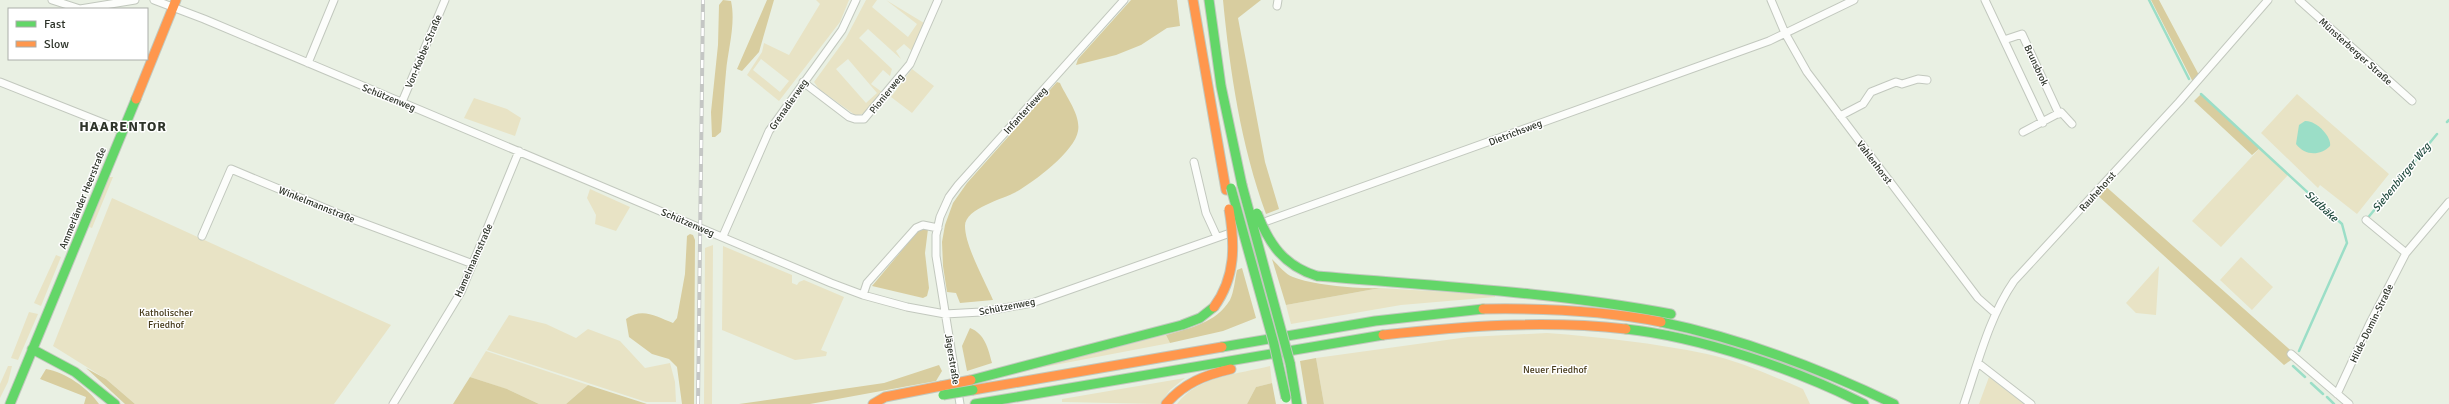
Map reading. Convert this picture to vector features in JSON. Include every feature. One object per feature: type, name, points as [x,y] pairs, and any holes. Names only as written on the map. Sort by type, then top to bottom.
[{"type":"main road","points":[[1193,0],[1214,124],[1229,189],[1274,344],[1286,401]]},
{"type":"main road","points":[[1208,0],[1221,86],[1236,156],[1290,363],[1297,400]]},
{"type":"main road","name":"Ammerländer Heerstraße","points":[[10,404],[175,4]]},
{"type":"main road","points":[[1244,184],[1265,237],[1273,249],[1284,262],[1317,276],[1612,303],[1683,317],[1715,332]]},
{"type":"main road","points":[[892,404],[942,391],[971,380],[1182,325],[1200,318],[1214,307],[1226,290],[1232,264],[1233,238],[1229,189]]},
{"type":"main road","points":[[873,404],[885,397],[942,391],[973,390],[1368,322],[1443,312],[1532,308],[1580,311],[1654,319],[1715,332],[1799,360],[1894,404]]},
{"type":"main road","points":[[975,404],[1378,336],[1485,324],[1553,324],[1613,328],[1670,336],[1723,350],[1776,368],[1864,404]]},
{"type":"main road","points":[[32,349],[75,372],[100,390],[115,404]]},
{"type":"main road","points":[[1166,404],[1175,392],[1187,383],[1213,372],[1250,364],[1268,354]]},
{"type":"main road","points":[[100,390],[107,404]]},
{"type":"street","points":[[52,0],[75,8]]},
{"type":"street","points":[[91,8],[135,0]]},
{"type":"street","name":"Schützenweg","points":[[154,0],[175,4],[308,63],[862,295],[907,307],[945,314],[981,312],[1032,303],[1244,228]]},
{"type":"street","points":[[308,63],[334,0]]},
{"type":"street","name":"Von-Kobbe-Straße","points":[[402,102],[445,0]]},
{"type":"street","name":"Grenadierweg","points":[[723,236],[769,131],[842,30],[856,0]]},
{"type":"street","name":"Pionierweg","points":[[803,82],[849,116],[855,119],[864,119],[910,64],[938,0]]},
{"type":"street","name":"Infanterieweg","points":[[945,314],[936,256],[938,228],[944,207],[958,185],[1124,0]]},
{"type":"street","name":"Vahlenhorst","points":[[1771,0],[1785,33],[1807,72],[1978,298],[1995,313]]},
{"type":"street","name":"Dietrichsweg","points":[[1244,228],[1460,153],[1527,126],[1785,33],[1854,0]]},
{"type":"street","name":"Brunsbrok","points":[[1985,0],[2043,123]]},
{"type":"street","name":"Rauhehorst","points":[[1964,404],[1995,313],[2002,297],[2014,281],[2179,102],[2268,0]]},
{"type":"street","name":"Münsterberger Straße","points":[[2299,0],[2412,101]]},
{"type":"street","name":"Brunsbrok","points":[[2004,40],[2022,34],[2059,114],[2061,112],[2072,124]]},
{"type":"street","points":[[1840,116],[1863,104],[1871,92],[1880,88],[1896,82],[1902,84],[1918,79],[1927,80]]},
{"type":"street","points":[[0,82],[122,130]]},
{"type":"street","points":[[2023,132],[2059,114]]},
{"type":"street","name":"Hamelmannstraße","points":[[393,404],[461,292],[519,151]]},
{"type":"street","points":[[1194,162],[1206,213],[1217,237]]},
{"type":"street","name":"Winkelmannstraße","points":[[202,236],[231,168],[339,214],[473,264]]},
{"type":"street","name":"Hilde-Domin-Straße","points":[[2337,394],[2370,323],[2406,253],[2449,202]]},
{"type":"street","points":[[2366,220],[2406,253]]},
{"type":"street","points":[[862,295],[867,283],[916,228],[923,225],[938,228]]},
{"type":"street","name":"Jägerstraße","points":[[945,314],[960,404]]},
{"type":"street","points":[[2291,354],[2349,404]]},
{"type":"street","points":[[1978,363],[2031,404]]},
{"type":"green space","points":[[816,0],[849,0],[840,22],[779,101],[747,75],[762,52],[764,43],[789,55],[820,4]],"holes":[[[761,59],[789,81],[780,92],[753,70]]]},
{"type":"green space","points":[[866,0],[877,0],[872,7],[908,37],[917,24],[886,0],[924,23],[912,51],[904,44],[896,51],[901,59],[868,29],[859,38],[892,69],[890,76],[883,70],[871,84],[882,92],[871,108],[860,115],[855,115],[819,89],[814,82],[846,38]],"holes":[[[848,59],[877,93],[866,103],[836,69]]]},
{"type":"green space","points":[[912,69],[934,86],[912,113],[891,97]]},
{"type":"green space","points":[[2297,94],[2389,174],[2357,214],[2320,185],[2318,188],[2261,133]]},
{"type":"green space","points":[[474,98],[507,109],[521,118],[515,136],[464,118]]},
{"type":"green space","points":[[2260,148],[2289,174],[2221,247],[2192,221]]},
{"type":"green space","points":[[109,177],[113,177],[92,228],[89,227]]},
{"type":"green space","points":[[590,189],[630,207],[616,231],[595,224],[596,215],[587,198]]},
{"type":"green space","name":"Katholischer Friedhof","points":[[112,198],[391,325],[334,404],[135,404],[106,379],[53,346]]},
{"type":"green space","points":[[713,245],[712,404],[704,404],[705,248]]},
{"type":"green space","points":[[723,246],[792,275],[792,283],[797,285],[799,282],[804,280],[844,297],[821,350],[827,352],[826,356],[795,360],[722,330]]},
{"type":"green space","points":[[56,255],[61,257],[41,306],[34,303]]},
{"type":"green space","points":[[2241,257],[2273,287],[2252,310],[2220,280]]},
{"type":"green space","points":[[2159,266],[2156,315],[2136,313],[2126,303]]},
{"type":"green space","points":[[1380,288],[1495,295],[1495,297],[1401,305],[1291,324],[1286,305]]},
{"type":"green space","points":[[29,312],[38,314],[18,360],[11,358]]},
{"type":"green space","points":[[509,315],[546,324],[576,338],[588,329],[620,341],[645,368],[670,363],[675,382],[676,402],[646,402],[487,350]]},
{"type":"green space","name":"Neuer Friedhof","points":[[1547,333],[1647,344],[1687,350],[1719,357],[1756,369],[1803,389],[1810,404],[1324,404],[1316,358],[1468,337]]},
{"type":"green space","points":[[1166,335],[1170,343],[1023,371]]},
{"type":"green space","points":[[486,351],[588,385],[566,404],[539,404],[509,390],[470,377]]},
{"type":"green space","points":[[8,366],[12,366],[8,382],[0,398],[0,384]]},
{"type":"green space","points":[[1270,366],[1272,383],[1256,387],[1247,404],[1177,404],[1185,395],[1196,387],[1207,382],[1232,374]]},
{"type":"green space","points":[[1989,377],[2024,404],[1979,404]]},
{"type":"green space","points":[[1185,378],[1170,390],[1160,404],[1062,402],[1062,399]]},
{"type":"shaded area","points":[[723,0],[731,1],[733,19],[726,72],[721,132],[715,137],[712,137],[711,112],[718,45],[719,5]]},
{"type":"shaded area","points":[[767,0],[774,0],[759,52],[742,71],[737,69]]},
{"type":"shaded area","points":[[1131,0],[1177,0],[1180,26],[1167,28],[1141,45],[1116,55],[1076,65],[1078,59]]},
{"type":"shaded area","points":[[1223,0],[1261,0],[1238,18],[1265,162],[1279,209],[1266,214],[1257,188],[1243,135],[1229,55]]},
{"type":"shaded area","points":[[2151,0],[2159,0],[2200,77],[2194,84]]},
{"type":"shaded area","points":[[1057,82],[1060,83],[1075,112],[1078,131],[1075,139],[1070,148],[1043,174],[1016,192],[986,205],[971,214],[965,226],[968,243],[993,300],[960,303],[956,293],[947,292],[943,266],[942,242],[945,225],[953,203],[967,183]]},
{"type":"shaded area","points":[[2201,94],[2260,148],[2252,155],[2194,101]]},
{"type":"shaded area","points":[[2305,121],[2314,123],[2326,134],[2330,142],[2330,146],[2322,152],[2308,153],[2296,144],[2299,125]]},
{"type":"shaded area","points":[[2103,184],[2297,356],[2284,365],[2095,193]]},
{"type":"shaded area","points":[[924,228],[928,229],[925,253],[929,288],[927,296],[923,298],[872,286],[919,230]]},
{"type":"shaded area","points":[[690,234],[693,235],[695,240],[694,404],[682,404],[677,367],[669,359],[652,354],[629,337],[626,319],[632,315],[644,313],[673,323],[677,318],[685,274],[687,236]]},
{"type":"shaded area","points":[[1272,259],[1287,274],[1301,280],[1336,286],[1380,288],[1286,305]]},
{"type":"shaded area","points":[[1242,268],[1256,318],[1223,331],[1170,343],[1166,335],[1202,324],[1224,308],[1230,300],[1237,270]]},
{"type":"shaded area","points":[[970,328],[979,334],[985,342],[992,363],[967,371],[962,346]]},
{"type":"shaded area","points":[[1316,358],[1324,404],[1307,404],[1300,361]]},
{"type":"shaded area","points":[[939,365],[942,371],[936,381],[810,404],[739,404],[884,383]]},
{"type":"shaded area","points":[[86,368],[106,379],[135,404],[125,404]]},
{"type":"shaded area","points":[[46,369],[61,373],[76,382],[89,392],[99,404],[84,404],[86,397],[40,379]]},
{"type":"shaded area","points":[[470,377],[507,389],[539,404],[453,404]]},
{"type":"shaded area","points":[[1272,383],[1276,404],[1247,404],[1256,387]]},
{"type":"shaded area","points":[[588,385],[647,404],[566,404]]},
{"type":"waterway","name":"Südbäke","points":[[2149,0],[2189,79]]},
{"type":"waterway","name":"Südbäke","points":[[2201,94],[2342,224],[2347,243],[2299,351]]},
{"type":"waterway","name":"Siebenbürger Wzg","points":[[2366,220],[2437,134]]},
{"type":"waterway","name":"Südbäke","points":[[2293,366],[2305,377]]},
{"type":"waterway","name":"Südbäke","points":[[2311,383],[2323,394]]},
{"type":"waterway","name":"Südbäke","points":[[2327,397],[2334,404]]},
{"type":"railway","points":[[698,404],[703,0]]},
{"type":"traffic: fast","points":[[1209,0],[1221,86],[1242,185]]},
{"type":"traffic: fast","points":[[10,404],[136,99]]},
{"type":"traffic: fast","points":[[1242,185],[1290,363]]},
{"type":"traffic: fast","points":[[1231,188],[1274,344],[1286,398]]},
{"type":"traffic: fast","points":[[1257,213],[1267,235],[1279,252],[1295,266],[1305,272],[1317,276]]},
{"type":"traffic: fast","points":[[1317,276],[1539,295],[1627,306],[1671,314]]},
{"type":"traffic: fast","points":[[971,380],[1182,325],[1200,318],[1214,307]]},
{"type":"traffic: fast","points":[[1222,347],[1375,321],[1483,309]]},
{"type":"traffic: fast","points":[[1661,322],[1721,337],[1780,356],[1837,378],[1894,404]]},
{"type":"traffic: fast","points":[[1626,329],[1685,339],[1748,357],[1809,379],[1864,404]]},
{"type":"traffic: fast","points":[[975,404],[1383,335]]},
{"type":"traffic: fast","points":[[32,349],[75,372],[115,404]]},
{"type":"traffic: fast","points":[[1290,363],[1297,404]]},
{"type":"traffic: fast","points":[[943,395],[973,390]]},
{"type":"traffic: slow","points":[[136,99],[176,0]]},
{"type":"traffic: slow","points":[[1193,0],[1226,190]]},
{"type":"traffic: slow","points":[[1214,307],[1226,284],[1232,260],[1233,247],[1229,209]]},
{"type":"traffic: slow","points":[[1483,309],[1528,309],[1595,312],[1661,322]]},
{"type":"traffic: slow","points":[[1383,335],[1504,325],[1565,325],[1626,329]]},
{"type":"traffic: slow","points":[[973,390],[1222,347]]},
{"type":"traffic: slow","points":[[1166,404],[1188,385],[1212,374],[1231,369]]},
{"type":"traffic: slow","points":[[941,386],[971,380]]},
{"type":"traffic: slow","points":[[873,404],[885,397],[941,386]]},
{"type":"district","name":"HAARENTOR","points":[[123,126]]}]
